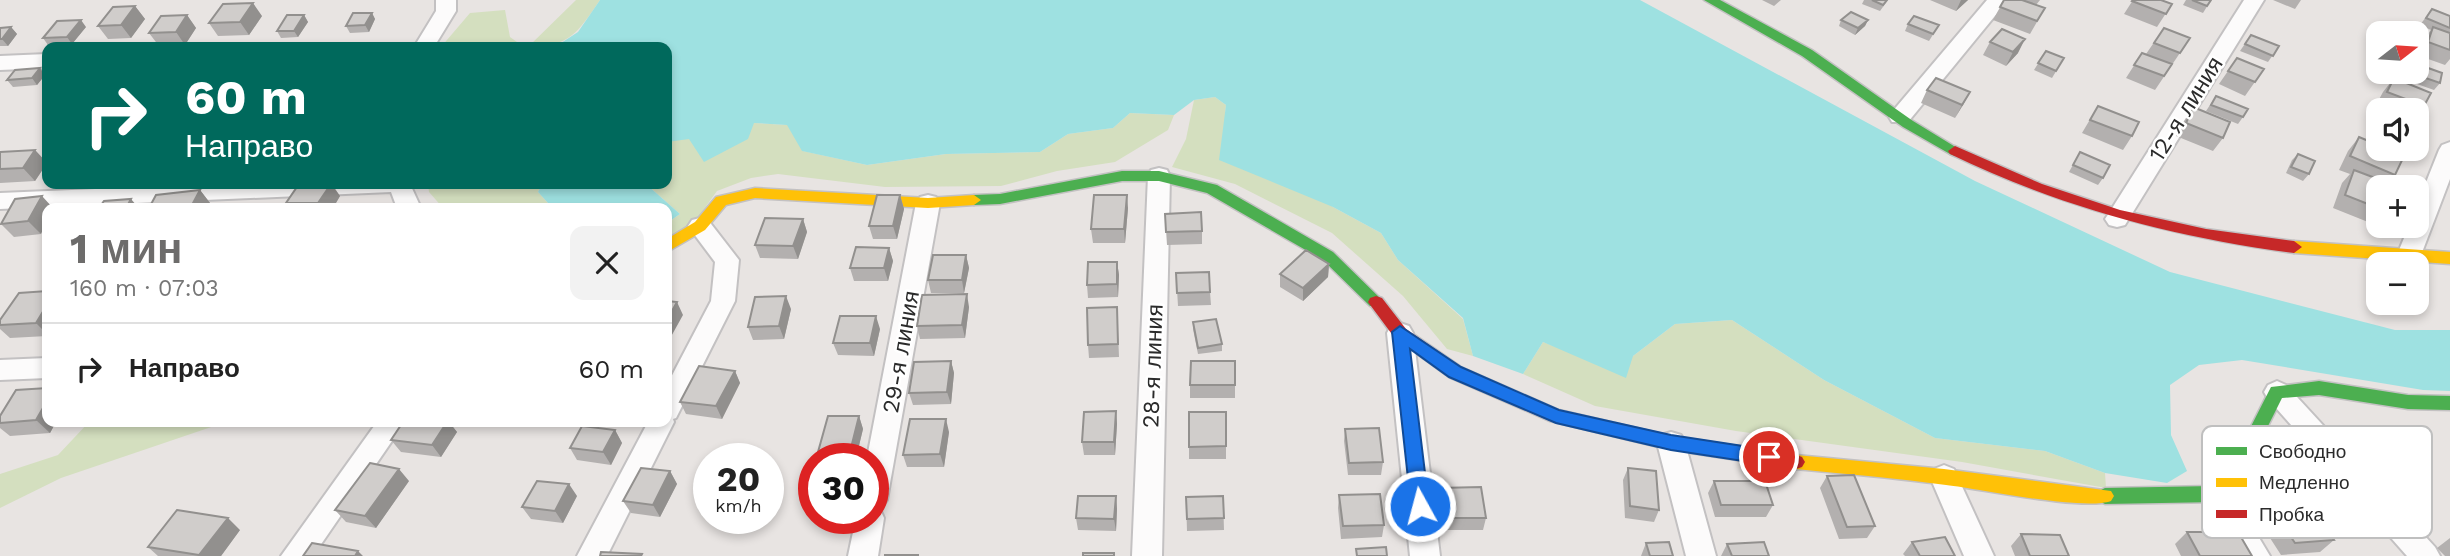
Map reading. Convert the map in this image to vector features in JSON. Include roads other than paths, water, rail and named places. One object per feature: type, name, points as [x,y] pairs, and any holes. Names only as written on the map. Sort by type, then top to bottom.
[{"type":"street","points":[[427,42],[446,11],[446,0]]},
{"type":"street","points":[[1710,0],[1735,5],[1938,142],[2015,180],[2117,219],[2185,234],[2287,248],[2366,253]]},
{"type":"street","points":[[1900,117],[1998,0]]},
{"type":"street","name":"12-я линия","points":[[2117,219],[2254,0]]},
{"type":"street","points":[[0,63],[42,61]]},
{"type":"street","points":[[2411,252],[2450,150]]},
{"type":"street","points":[[672,243],[699,226],[720,201],[755,193],[928,204],[1000,200],[1122,176],[1159,176],[1212,189],[1328,256],[1371,295],[1400,332],[1455,372],[1556,416],[1671,443],[1818,465],[1944,477],[2080,496],[2202,494]]},
{"type":"street","name":"28-я линия","points":[[1147,556],[1159,176]]},
{"type":"street","points":[[0,201],[282,189]]},
{"type":"street","name":"29-я линия","points":[[884,443],[928,204]]},
{"type":"street","points":[[672,400],[723,301],[727,260],[699,226]]},
{"type":"street","points":[[2429,257],[2450,258]]},
{"type":"street","points":[[1400,332],[1425,556]]},
{"type":"street","points":[[0,370],[42,368]]},
{"type":"street","points":[[2277,392],[2319,388],[2409,402],[2450,403]]},
{"type":"street","points":[[2260,426],[2277,392]]},
{"type":"street","points":[[2277,392],[2307,426]]},
{"type":"street","points":[[296,556],[388,427]]},
{"type":"street","points":[[592,556],[658,427]]},
{"type":"street","points":[[1671,443],[1701,556]]},
{"type":"street","points":[[1944,477],[1979,556]]},
{"type":"street","points":[[863,556],[867,534]]},
{"type":"street","points":[[2244,538],[2255,556]]},
{"type":"street","points":[[2408,538],[2424,556]]},
{"type":"water","points":[[600,0],[1640,0],[1975,181],[2170,272],[2395,330],[2450,330],[2450,391],[2423,390],[2242,360],[2199,365],[2170,385],[2171,435],[2187,471],[2167,483],[2105,473],[2045,451],[1935,438],[1824,380],[1732,320],[1675,324],[1633,356],[1626,378],[1543,342],[1523,374],[1473,356],[1463,318],[1398,260],[1381,233],[1333,207],[1219,160],[1226,105],[1215,97],[1194,100],[1174,115],[1130,113],[1113,128],[1068,134],[1040,152],[946,154],[867,165],[802,151],[787,125],[754,123],[748,139],[704,162],[689,139],[672,141],[672,42],[563,42],[578,32]]},
{"type":"water","points":[[540,189],[652,189],[668,203],[548,203],[538,192]]},
{"type":"water","points":[[672,207],[680,214],[672,220]]}]
